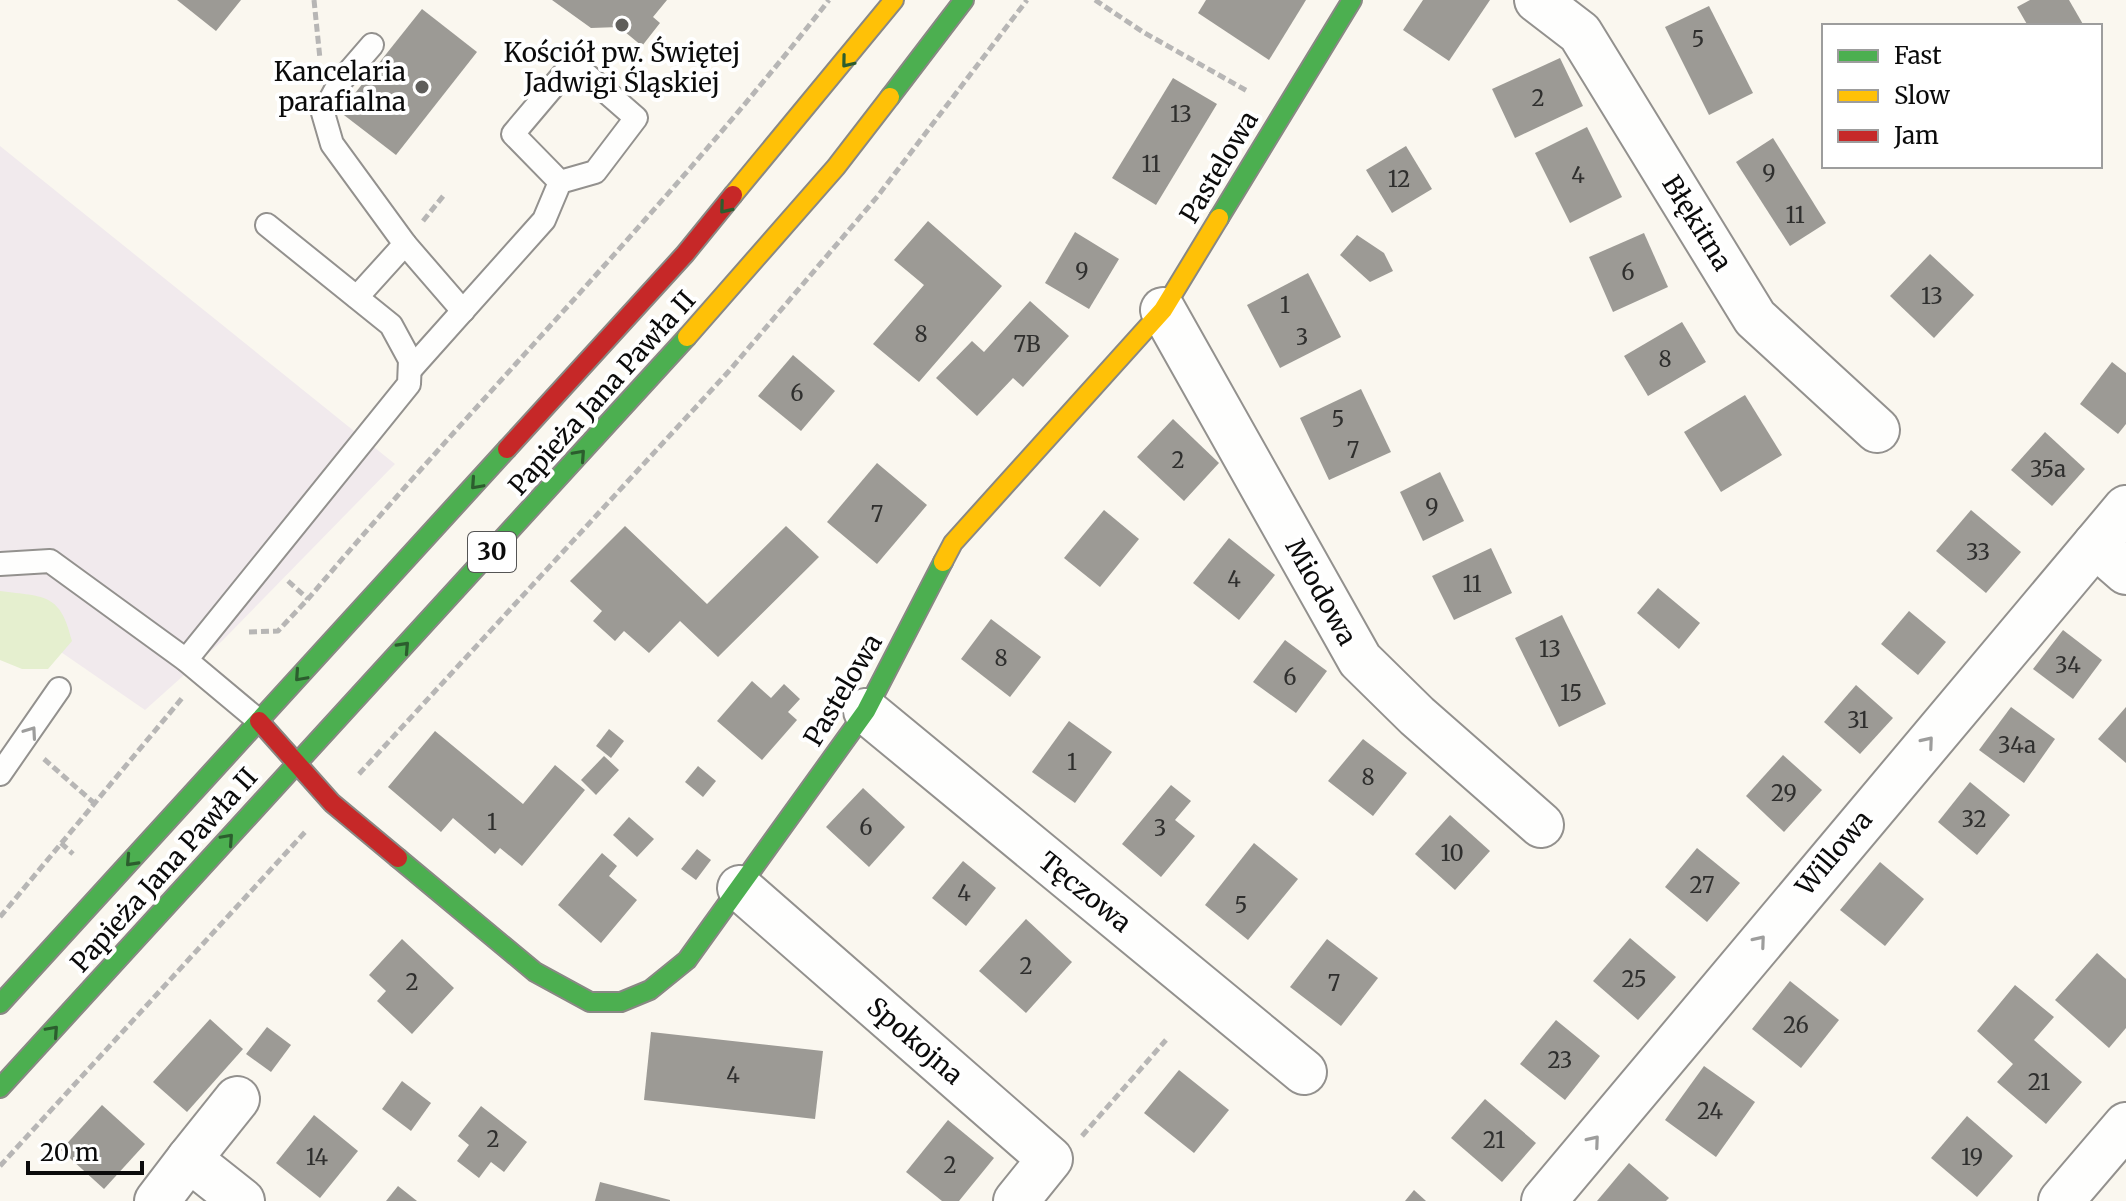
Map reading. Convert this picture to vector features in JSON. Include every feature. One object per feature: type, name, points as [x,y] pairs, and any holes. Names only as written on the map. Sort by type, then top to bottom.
[{"type":"main road","name":"Papieża Jana Pawła II","points":[[0,1004],[685,254],[894,0]]},
{"type":"main road","name":"Papieża Jana Pawła II","points":[[0,1088],[751,267],[836,167],[964,0]]},
{"type":"main road","name":"Pastelowa","points":[[259,721],[332,803],[535,972],[590,1002],[621,1002],[650,990],[687,960],[866,711],[953,543],[1163,310],[1352,0]]},
{"type":"street","name":"Błękitna","points":[[1537,0],[1580,33],[1755,318],[1877,430]]},
{"type":"street","name":"Miodowa","points":[[1163,310],[1360,660],[1541,825]]},
{"type":"street","name":"Willowa","points":[[1544,1201],[2110,558],[2126,508]]},
{"type":"street","name":"Tęczowa","points":[[866,711],[1304,1072]]},
{"type":"street","name":"Spokojna","points":[[740,888],[1050,1159]]},
{"type":"street","points":[[157,1201],[237,1099]]},
{"type":"street","points":[[2061,1201],[2126,1125]]},
{"type":"street","points":[[189,1159],[242,1201]]},
{"type":"street","points":[[1016,1201],[1050,1159]]},
{"type":"lane","points":[[372,45],[337,88],[323,113],[332,144],[405,244],[463,311]]},
{"type":"lane","points":[[573,63],[636,118],[595,172],[560,182],[513,134],[573,63]]},
{"type":"lane","points":[[410,370],[544,220],[560,182]]},
{"type":"lane","points":[[186,660],[409,384],[410,370],[400,336],[267,225]]},
{"type":"lane","points":[[357,297],[405,244]]},
{"type":"lane","points":[[0,564],[50,561],[186,660],[259,721]]},
{"type":"lane","points":[[0,774],[59,689]]},
{"type":"path","points":[[314,0],[322,69],[337,88]]},
{"type":"path","points":[[0,917],[204,674],[244,632],[278,631],[308,599],[746,106],[829,0]]},
{"type":"path","points":[[0,1166],[729,371],[877,197],[1027,0]]},
{"type":"path","points":[[1095,0],[1143,32],[1263,100]]},
{"type":"path","points":[[61,843],[73,854]]},
{"type":"path","points":[[1050,1159],[1081,1136],[1166,1040]]},
{"type":"shaded area","points":[[0,146],[395,464],[222,641],[145,710],[0,610]]},
{"type":"green space","points":[[0,591],[49,600],[62,614],[72,641],[48,669],[22,669],[0,660]]},
{"type":"building","points":[[177,0],[241,0],[216,31]]},
{"type":"building","name":"Kościół pw. Świętej Jadwigi Śląskiej","points":[[552,0],[667,0],[653,17],[660,23],[642,46],[619,27],[591,28]]},
{"type":"building","points":[[1206,0],[1306,0],[1269,60],[1198,13]]},
{"type":"building","points":[[1423,0],[1490,0],[1449,61],[1403,30]]},
{"type":"building","points":[[2030,0],[2069,0],[2083,24],[2027,24],[2017,7]]},
{"type":"building","points":[[1709,6],[1753,93],[1709,115],[1665,27]]},
{"type":"building","points":[[422,9],[477,52],[396,155],[340,112]]},
{"type":"building","points":[[1560,58],[1583,106],[1515,138],[1492,89]]},
{"type":"building","points":[[1173,78],[1217,104],[1156,205],[1112,178]]},
{"type":"building","points":[[1587,127],[1622,197],[1570,223],[1535,153]]},
{"type":"building","points":[[1773,138],[1826,223],[1790,246],[1736,162]]},
{"type":"building","points":[[1406,146],[1432,189],[1392,213],[1366,170]]},
{"type":"building","points":[[928,221],[1002,286],[919,382],[873,344],[924,285],[894,260]]},
{"type":"building","points":[[1075,232],[1119,259],[1089,309],[1045,283]]},
{"type":"building","points":[[1644,233],[1668,287],[1613,312],[1589,257]]},
{"type":"building","points":[[1357,235],[1384,253],[1393,271],[1370,282],[1340,255]]},
{"type":"building","points":[[1930,254],[1974,295],[1934,338],[1890,296]]},
{"type":"building","points":[[1308,273],[1341,337],[1280,368],[1247,305]]},
{"type":"building","points":[[1030,301],[1069,336],[1023,387],[1013,378],[977,416],[936,378],[972,341],[984,352]]},
{"type":"building","points":[[1682,322],[1706,362],[1648,396],[1624,356]]},
{"type":"building","points":[[793,355],[835,391],[801,431],[758,396]]},
{"type":"building","points":[[2112,362],[2126,373],[2126,424],[2118,434],[2080,404]]},
{"type":"building","points":[[1361,389],[1391,452],[1329,480],[1300,418]]},
{"type":"building","points":[[1745,395],[1782,455],[1721,492],[1684,432]]},
{"type":"building","points":[[1173,419],[1219,463],[1184,501],[1137,457]]},
{"type":"building","points":[[2045,432],[2085,469],[2052,506],[2011,470]]},
{"type":"building","points":[[877,463],[927,505],[877,564],[827,522]]},
{"type":"building","points":[[1440,472],[1464,521],[1423,541],[1400,492]]},
{"type":"building","points":[[1104,510],[1139,539],[1100,587],[1064,558]]},
{"type":"building","points":[[1971,510],[2021,552],[1986,593],[1936,551]]},
{"type":"building","points":[[625,526],[707,604],[786,526],[819,557],[718,657],[680,621],[649,653],[624,631],[615,641],[593,621],[602,611],[570,581]]},
{"type":"building","points":[[1229,538],[1275,575],[1239,620],[1193,583]]},
{"type":"building","points":[[1491,548],[1512,593],[1454,620],[1432,576]]},
{"type":"building","points":[[1658,588],[1700,623],[1679,649],[1637,613]]},
{"type":"building","points":[[1909,611],[1946,642],[1918,675],[1881,644]]},
{"type":"building","points":[[1562,615],[1606,704],[1559,727],[1515,638]]},
{"type":"building","points":[[991,619],[1041,657],[1010,697],[961,659]]},
{"type":"building","points":[[2063,630],[2102,660],[2073,699],[2033,669]]},
{"type":"building","points":[[1285,640],[1327,671],[1296,713],[1253,682]]},
{"type":"building","points":[[752,681],[771,698],[784,684],[800,699],[788,712],[797,720],[762,760],[717,721]]},
{"type":"building","points":[[1856,685],[1893,718],[1860,754],[1824,722]]},
{"type":"building","points":[[2011,707],[2055,739],[2024,783],[1979,750]]},
{"type":"building","points":[[2126,707],[2126,763],[2098,739]]},
{"type":"building","points":[[1069,721],[1112,752],[1075,803],[1032,772]]},
{"type":"building","points":[[609,729],[624,741],[611,758],[596,746]]},
{"type":"building","points":[[435,731],[523,804],[555,765],[585,790],[522,866],[500,848],[495,854],[453,818],[441,832],[388,787]]},
{"type":"building","points":[[1363,739],[1407,773],[1373,816],[1328,781]]},
{"type":"building","points":[[1783,755],[1822,790],[1784,832],[1746,796]]},
{"type":"building","points":[[604,756],[619,770],[596,795],[581,780]]},
{"type":"building","points":[[698,766],[716,781],[703,797],[685,782]]},
{"type":"building","points":[[1970,782],[2010,815],[1977,855],[1938,822]]},
{"type":"building","points":[[1171,785],[1191,801],[1175,820],[1195,836],[1161,877],[1122,844]]},
{"type":"building","points":[[863,788],[905,827],[869,867],[826,827]]},
{"type":"building","points":[[1450,815],[1490,851],[1455,890],[1415,854]]},
{"type":"building","points":[[629,817],[654,839],[637,857],[613,835]]},
{"type":"building","points":[[1254,843],[1298,879],[1248,940],[1205,905]]},
{"type":"building","points":[[1697,848],[1740,883],[1707,922],[1665,887]]},
{"type":"building","points":[[697,849],[711,860],[696,880],[681,869]]},
{"type":"building","points":[[602,853],[617,866],[609,876],[637,900],[601,943],[558,905]]},
{"type":"building","points":[[963,861],[996,888],[966,926],[932,898]]},
{"type":"building","points":[[1880,862],[1924,899],[1885,946],[1840,910]]},
{"type":"building","points":[[1026,919],[1072,962],[1026,1013],[979,971]]},
{"type":"building","points":[[1630,938],[1676,977],[1638,1020],[1593,981]]},
{"type":"building","points":[[402,939],[454,988],[412,1034],[377,1001],[386,991],[369,975]]},
{"type":"building","points":[[1327,939],[1378,978],[1341,1026],[1290,987]]},
{"type":"building","points":[[2097,953],[2126,979],[2126,1028],[2109,1048],[2055,1000]]},
{"type":"building","points":[[1790,981],[1839,1020],[1801,1068],[1752,1029]]},
{"type":"building","points":[[2015,985],[2054,1017],[2034,1040],[2082,1082],[2046,1124],[1997,1082],[2013,1064],[1977,1031]]},
{"type":"building","points":[[210,1019],[243,1049],[187,1112],[153,1082]]},
{"type":"building","points":[[1556,1020],[1600,1056],[1565,1100],[1520,1064]]},
{"type":"building","points":[[267,1027],[291,1045],[271,1072],[246,1054]]},
{"type":"building","points":[[651,1032],[823,1051],[815,1119],[644,1100]]},
{"type":"building","points":[[1704,1066],[1755,1102],[1716,1157],[1665,1120]]},
{"type":"building","points":[[1179,1070],[1229,1110],[1194,1153],[1144,1113]]},
{"type":"building","points":[[402,1081],[431,1103],[411,1131],[382,1109]]},
{"type":"building","points":[[1485,1099],[1536,1143],[1502,1182],[1451,1138]]},
{"type":"building","points":[[102,1105],[145,1144],[104,1189],[61,1150]]},
{"type":"building","points":[[481,1106],[527,1142],[504,1172],[491,1162],[479,1178],[457,1161],[469,1145],[458,1136]]},
{"type":"building","points":[[314,1115],[358,1151],[320,1198],[276,1163]]},
{"type":"building","points":[[1967,1116],[2013,1156],[1977,1197],[1931,1158]]},
{"type":"building","points":[[948,1120],[994,1158],[959,1201],[942,1201],[906,1172]]},
{"type":"building","points":[[1629,1163],[1669,1198],[1666,1201],[1597,1201]]},
{"type":"building","points":[[600,1182],[670,1200],[670,1201],[595,1201]]},
{"type":"building","points":[[398,1186],[417,1201],[386,1201]]},
{"type":"building","points":[[1414,1190],[1426,1201],[1405,1201]]},
{"type":"traffic: fast","points":[[890,97],[964,0]]},
{"type":"traffic: fast","points":[[1219,218],[1352,0]]},
{"type":"traffic: fast","points":[[0,1088],[687,337]]},
{"type":"traffic: fast","points":[[0,1004],[507,449]]},
{"type":"traffic: fast","points":[[398,858],[535,972],[590,1002],[621,1002],[650,990],[687,960],[866,711],[943,562]]},
{"type":"traffic: slow","points":[[733,195],[894,0]]},
{"type":"traffic: slow","points":[[687,337],[836,167],[890,97]]},
{"type":"traffic: slow","points":[[943,562],[953,543],[1163,310],[1219,218]]},
{"type":"traffic: jam","points":[[507,449],[685,254],[733,195]]},
{"type":"traffic: jam","points":[[259,721],[332,803],[398,858]]},
{"type":"place","name":"Kościół pw. Świętej Jadwigi Śląskiej","points":[[622,25]]},
{"type":"place","name":"Kancelaria parafialna","points":[[422,87]]}]
